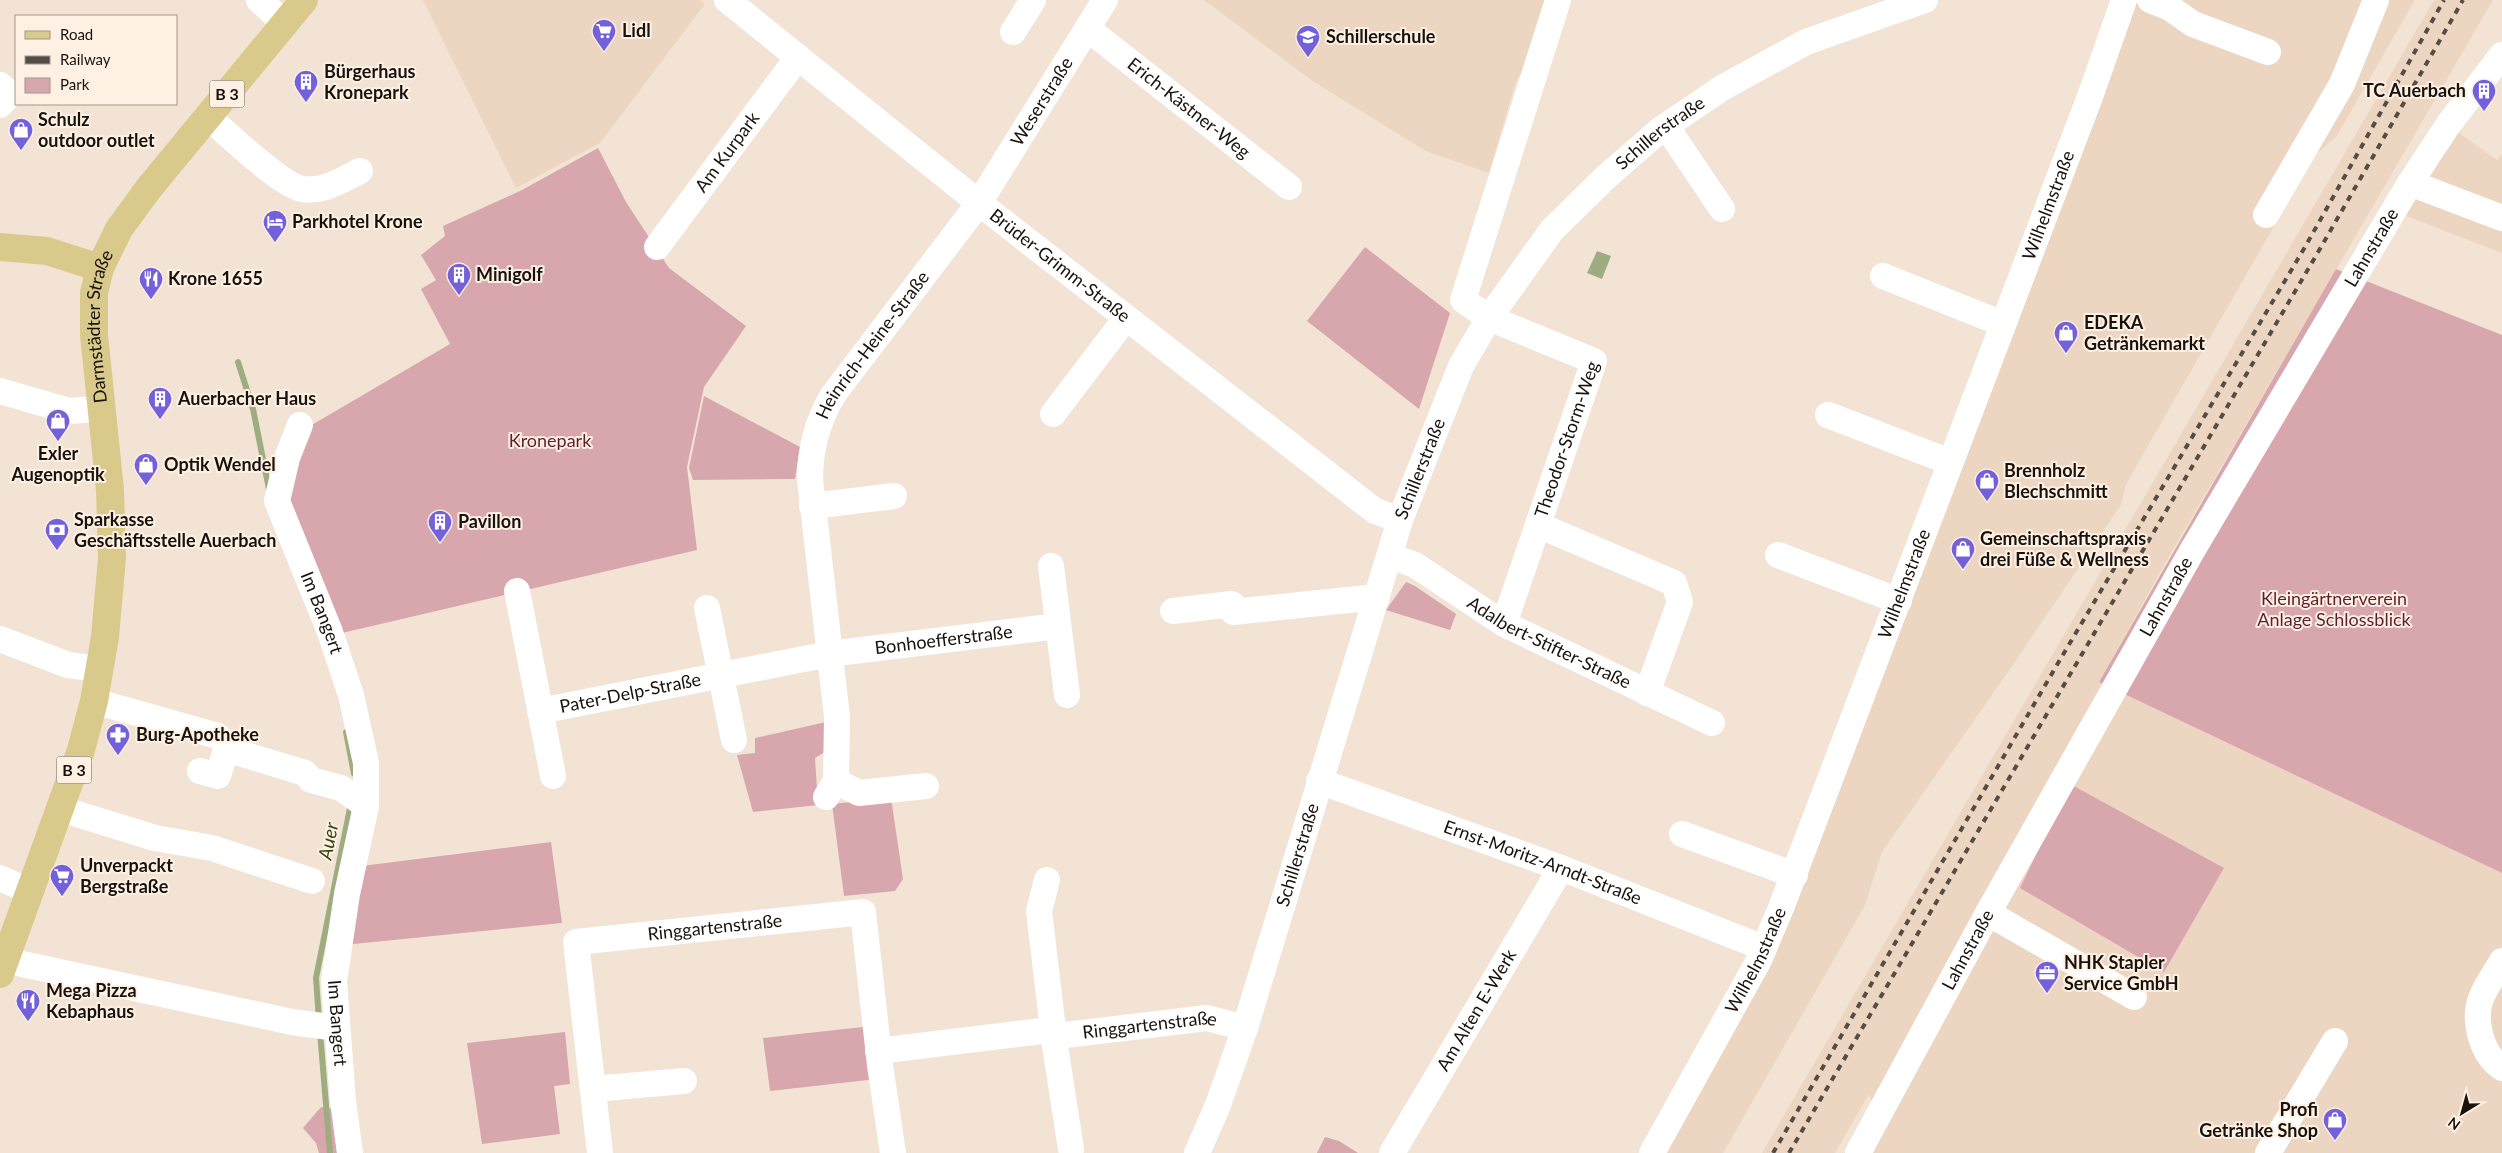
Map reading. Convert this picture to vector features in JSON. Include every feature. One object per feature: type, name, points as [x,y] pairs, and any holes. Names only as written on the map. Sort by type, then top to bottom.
[{"type":"main road","name":"Darmstädter Straße","points":[[2,967],[81,750],[94,701],[108,614],[112,558],[110,490],[100,409],[94,317],[94,293],[100,268],[129,215],[304,0]]},
{"type":"main road","points":[[0,247],[47,251],[100,268]]},
{"type":"street","points":[[259,0],[285,24]]},
{"type":"street","name":"Brüder-Grimm-Straße","points":[[727,0],[979,203],[1375,511],[1400,520]]},
{"type":"street","points":[[1013,32],[1033,0]]},
{"type":"street","name":"Weserstraße","points":[[979,203],[1105,0]]},
{"type":"street","points":[[1489,318],[1463,300],[1558,0]]},
{"type":"street","name":"Schillerstraße","points":[[1197,1153],[1218,1105],[1245,1028],[1400,520],[1461,366],[1489,318],[1552,230],[1606,176],[1666,126],[1722,88],[1806,42],[1925,0]]},
{"type":"street","name":"Wilhelmstraße","points":[[1652,1153],[1764,948],[1794,876],[2124,0]]},
{"type":"street","points":[[2150,0],[2170,8],[2193,24],[2268,52]]},
{"type":"street","points":[[2266,215],[2342,84],[2376,0]]},
{"type":"street","name":"Erich-Kästner-Weg","points":[[1088,29],[1289,187]]},
{"type":"street","name":"Lahnstraße","points":[[1858,1153],[1988,913],[2192,551],[2410,183],[2448,125],[2502,56]]},
{"type":"street","name":"Am Kurpark","points":[[657,248],[798,57]]},
{"type":"street","points":[[0,85],[10,94],[0,105]]},
{"type":"street","points":[[208,117],[285,181],[302,189],[328,188],[360,171]]},
{"type":"street","points":[[1666,126],[1722,209]]},
{"type":"street","points":[[2410,183],[2502,218]]},
{"type":"street","name":"Heinrich-Heine-Straße","points":[[926,786],[859,793],[831,789],[837,717],[812,506],[810,456],[821,415],[833,395],[979,203]]},
{"type":"street","points":[[1883,276],[2003,324]]},
{"type":"street","points":[[1052,414],[1126,318]]},
{"type":"street","name":"Theodor-Storm-Weg","points":[[1489,318],[1594,361],[1504,624]]},
{"type":"street","points":[[0,391],[69,411],[100,409]]},
{"type":"street","points":[[1828,415],[1950,462]]},
{"type":"street","name":"Im Bangert","points":[[300,425],[287,458],[276,501],[324,616],[351,695],[366,763],[356,799],[347,894],[334,981],[323,1027],[350,1153]]},
{"type":"street","points":[[812,506],[894,496]]},
{"type":"street","points":[[1538,525],[1674,583],[1680,602],[1647,693]]},
{"type":"street","points":[[1778,554],[1899,601]]},
{"type":"street","name":"Adalbert-Stifter-Straße","points":[[1390,556],[1415,565],[1504,624],[1712,723]]},
{"type":"street","points":[[1050,566],[1067,695]]},
{"type":"street","name":"Pater-Delp-Straße","points":[[517,591],[553,776]]},
{"type":"street","points":[[1173,611],[1232,604],[1233,612],[1377,597]]},
{"type":"street","name":"Pater-Delp-Straße","points":[[707,608],[734,740]]},
{"type":"street","name":"Bonhoefferstraße","points":[[829,654],[1058,626]]},
{"type":"street","points":[[0,639],[68,665],[100,669]]},
{"type":"street","name":"Pater-Delp-Straße","points":[[540,711],[829,654]]},
{"type":"street","points":[[94,701],[218,736]]},
{"type":"street","points":[[200,771],[218,776],[226,749],[305,773],[311,780],[341,788],[356,799]]},
{"type":"street","name":"Ernst-Moritz-Arndt-Straße","points":[[1319,781],[1561,868],[1764,948]]},
{"type":"street","points":[[61,809],[155,838],[212,848],[312,881]]},
{"type":"street","points":[[1682,834],[1794,876]]},
{"type":"street","name":"Am Alten E-Werk","points":[[1392,1153],[1561,868]]},
{"type":"street","points":[[0,878],[29,891]]},
{"type":"street","points":[[1048,880],[1040,911],[1054,1033],[1071,1149]]},
{"type":"street","name":"Ringgartenstraße","points":[[600,1153],[576,942],[863,912],[878,1051],[893,1153]]},
{"type":"street","points":[[1988,913],[2134,997]]},
{"type":"street","points":[[2502,961],[2481,997],[2478,1025],[2487,1051],[2502,1068]]},
{"type":"street","points":[[2,967],[323,1027]]},
{"type":"street","name":"Ringgartenstraße","points":[[878,1051],[1042,1031],[1065,1035],[1207,1018],[1245,1028]]},
{"type":"street","points":[[2268,1153],[2335,1041]]},
{"type":"street","points":[[593,1089],[684,1081]]},
{"type":"shaded area","points":[[423,0],[700,0],[705,4],[600,143],[516,188]]},
{"type":"shaded area","points":[[1204,0],[1557,0],[1515,84],[1489,173],[1426,151],[1314,82]]},
{"type":"shaded area","points":[[2138,0],[2415,0],[2336,137],[2315,155],[2126,484],[2121,505],[2010,669],[1882,852],[1865,905],[1723,1153],[1658,1153],[1713,1054]]},
{"type":"shaded area","points":[[2434,0],[2493,0],[2163,567],[2099,682],[2502,873],[2502,1153],[1849,1153],[1873,1105],[1869,1094],[1835,1153],[1762,1153]]},
{"type":"shaded area","points":[[2448,125],[2497,160],[2502,154],[2502,253],[2393,211]]},
{"type":"shaded area","points":[[1597,251],[1611,256],[1602,279],[1587,273]]},
{"type":"green space","name":"Kronepark","points":[[598,148],[626,202],[669,268],[746,326],[704,387],[687,467],[697,550],[342,633],[283,505],[310,426],[450,344],[421,289],[436,280],[421,255],[445,236],[443,226],[522,190]]},
{"type":"green space","points":[[1365,247],[1450,313],[1419,409],[1307,321]]},
{"type":"green space","name":"Kleingärtnerverein Anlage Schlossblick","points":[[2336,269],[2502,335],[2502,873],[2099,682]]},
{"type":"green space","points":[[704,396],[800,447],[795,479],[693,480],[689,468]]},
{"type":"green space","points":[[1406,582],[1456,614],[1450,630],[1386,610]]},
{"type":"green space","points":[[826,722],[828,750],[815,758],[818,805],[753,812],[737,755],[755,753],[755,738]]},
{"type":"green space","points":[[2070,784],[2224,868],[2164,972],[2020,888]]},
{"type":"green space","points":[[891,798],[903,879],[895,891],[844,896],[832,804]]},
{"type":"green space","points":[[551,842],[562,923],[344,945],[362,866]]},
{"type":"green space","points":[[872,1026],[877,1079],[770,1091],[763,1038]]},
{"type":"green space","points":[[565,1032],[570,1084],[554,1086],[560,1134],[482,1144],[467,1043]]},
{"type":"green space","points":[[321,1107],[332,1109],[337,1153],[319,1153],[316,1143],[303,1128]]},
{"type":"green space","points":[[1325,1137],[1339,1141],[1358,1153],[1317,1153]]},
{"type":"waterway","name":"Auer","points":[[238,362],[253,409],[269,489]]},
{"type":"waterway","name":"Auer","points":[[346,732],[354,774]]},
{"type":"waterway","name":"Auer","points":[[319,1020],[316,978],[351,803]]},
{"type":"waterway","name":"Auer","points":[[320,1032],[330,1153]]},
{"type":"railway","points":[[1773,1153],[2061,658],[2305,247],[2444,0]]},
{"type":"railway","points":[[1789,1153],[2317,254],[2463,0]]},
{"type":"place","name":"Lidl","points":[[604,52]]},
{"type":"place","name":"Schillerschule","points":[[1308,58]]},
{"type":"place","name":"Bürgerhaus Kronepark","points":[[306,103]]},
{"type":"place","name":"TC Auerbach","points":[[2484,112]]},
{"type":"place","name":"Schulz outdoor outlet","points":[[21,151]]},
{"type":"place","name":"Parkhotel Krone","points":[[275,243]]},
{"type":"place","name":"Minigolf","points":[[459,296]]},
{"type":"place","name":"Krone 1655","points":[[151,300]]},
{"type":"place","name":"EDEKA Getränkemarkt","points":[[2066,354]]},
{"type":"place","name":"Auerbacher Haus","points":[[160,420]]},
{"type":"place","name":"Exler Augenoptik","points":[[58,442]]},
{"type":"place","name":"Optik Wendel","points":[[146,486]]},
{"type":"place","name":"Brennholz Blechschmitt","points":[[1987,502]]},
{"type":"place","name":"Pavillon","points":[[440,543]]},
{"type":"place","name":"Sparkasse Geschäftsstelle Auerbach","points":[[57,551]]},
{"type":"place","name":"Gemeinschaftspraxis drei Füße & Wellness","points":[[1963,570]]},
{"type":"place","name":"Burg-Apotheke","points":[[118,756]]},
{"type":"place","name":"Unverpackt Bergstraße","points":[[62,897]]},
{"type":"place","name":"NHK Stapler Service GmbH","points":[[2047,994]]},
{"type":"place","name":"Mega Pizza Kebaphaus","points":[[28,1022]]},
{"type":"place","name":"Profi Getränke Shop","points":[[2335,1141]]}]
